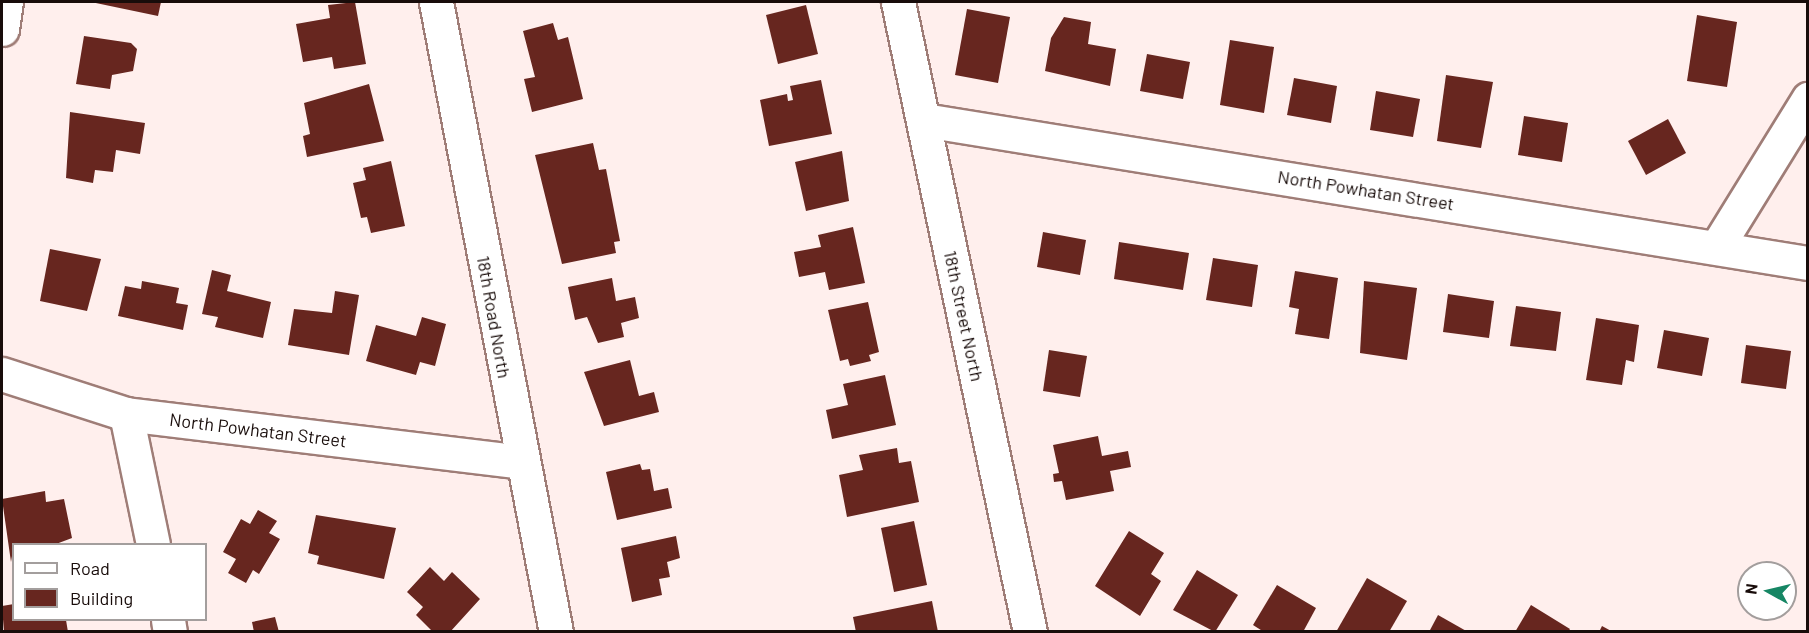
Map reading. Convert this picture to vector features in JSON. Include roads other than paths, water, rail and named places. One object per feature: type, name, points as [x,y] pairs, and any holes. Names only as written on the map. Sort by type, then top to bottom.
[{"type":"street","points":[[2,29],[6,2]]},
{"type":"street","name":"18th Road North","points":[[436,2],[520,462],[556,632]]},
{"type":"street","name":"18th Street North","points":[[898,2],[1030,632]]},
{"type":"street","points":[[1718,245],[1808,99]]},
{"type":"street","name":"North Powhatan Street","points":[[924,120],[1718,245],[1808,263]]},
{"type":"street","name":"North Powhatan Street","points":[[2,374],[126,414],[520,462]]},
{"type":"street","points":[[126,414],[153,543]]}]
